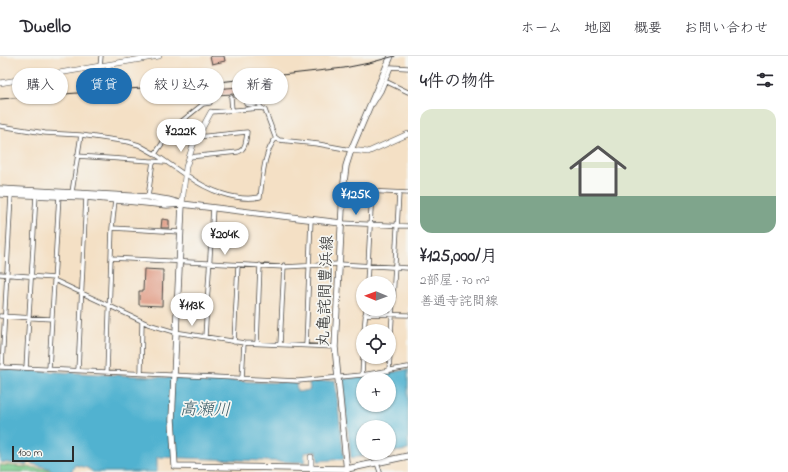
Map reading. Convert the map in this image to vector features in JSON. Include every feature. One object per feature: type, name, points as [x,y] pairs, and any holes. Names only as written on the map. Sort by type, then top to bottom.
[{"type":"main road","points":[[341,223],[346,166],[351,150],[391,56]]},
{"type":"main road","name":"丸亀詫間豊浜線","points":[[0,189],[167,205],[182,204]]},
{"type":"main road","name":"丸亀詫間豊浜線","points":[[0,194],[36,195],[72,192],[148,196],[182,204],[341,223],[335,347],[347,470]]},
{"type":"main road","points":[[182,204],[172,420],[175,469],[284,470],[311,468],[347,470],[408,456]]},
{"type":"street","points":[[100,67],[101,56]]},
{"type":"street","points":[[0,83],[159,56]]},
{"type":"street","points":[[367,111],[376,100],[391,67],[408,68]]},
{"type":"street","points":[[385,81],[408,92]]},
{"type":"street","points":[[155,154],[172,129],[203,104]]},
{"type":"street","points":[[232,110],[233,104]]},
{"type":"street","points":[[259,104],[260,108]]},
{"type":"street","points":[[182,204],[184,176],[189,156],[197,137],[211,112],[260,108],[265,110],[276,138],[279,140],[318,144],[368,152],[408,134]]},
{"type":"street","points":[[0,126],[45,133],[81,135],[129,142],[139,145],[155,154],[184,176],[188,176],[206,188],[228,195],[251,198],[260,197],[268,153],[272,142],[276,138]]},
{"type":"street","points":[[189,156],[242,151],[245,145],[247,132],[197,137]]},
{"type":"street","points":[[72,192],[81,135]]},
{"type":"street","points":[[77,156],[166,162]]},
{"type":"street","points":[[148,196],[153,161]]},
{"type":"street","points":[[343,190],[408,193]]},
{"type":"street","points":[[367,276],[372,191]]},
{"type":"street","points":[[393,276],[399,193]]},
{"type":"street","points":[[49,369],[59,194]]},
{"type":"street","points":[[11,195],[2,316],[1,367],[141,374],[174,378],[298,381],[356,375]]},
{"type":"street","points":[[26,368],[36,195]]},
{"type":"street","points":[[78,371],[86,197]]},
{"type":"street","points":[[107,372],[112,228],[115,200]]},
{"type":"street","points":[[205,337],[213,208]]},
{"type":"street","points":[[306,346],[311,219]]},
{"type":"street","points":[[341,223],[408,226]]},
{"type":"street","points":[[112,228],[180,232]]},
{"type":"street","points":[[111,258],[238,265],[309,266],[339,264],[408,268]]},
{"type":"street","points":[[234,342],[238,265]]},
{"type":"street","points":[[257,344],[260,265]]},
{"type":"street","points":[[280,346],[284,266]]},
{"type":"street","points":[[0,274],[54,279],[142,321],[176,332],[244,344],[335,347]]},
{"type":"street","points":[[396,314],[408,315]]},
{"type":"street","points":[[2,316],[52,319]]},
{"type":"street","points":[[389,371],[391,316]]},
{"type":"street","points":[[141,374],[142,321]]},
{"type":"street","points":[[242,379],[244,344]]},
{"type":"street","points":[[382,372],[408,367]]},
{"type":"street","points":[[311,457],[311,468]]},
{"type":"street","points":[[377,463],[380,472]]},
{"type":"green space","points":[[0,465],[48,469],[55,472],[0,472]]},
{"type":"water","name":"高瀬川","points":[[0,369],[296,383],[297,392],[310,390],[309,383],[335,380],[344,459],[318,461],[317,451],[304,453],[305,462],[157,457],[157,472],[93,472],[87,468],[75,465],[72,472],[57,472],[28,462],[28,465],[26,465],[0,462]]},
{"type":"water","points":[[408,369],[408,450],[396,452],[396,420],[356,420],[356,457],[351,458],[342,379],[356,378],[356,412],[396,412],[396,372],[394,372]]},
{"type":"building","points":[[210,56],[224,56],[225,61],[212,64]]},
{"type":"building","points":[[224,88],[232,88],[232,94],[224,95]]},
{"type":"building","points":[[162,219],[169,220],[169,228],[161,228]]},
{"type":"building","points":[[144,269],[163,270],[162,306],[139,305],[139,291],[143,291]]},
{"type":"railway","points":[[0,99],[219,82],[344,68],[395,56]]}]
